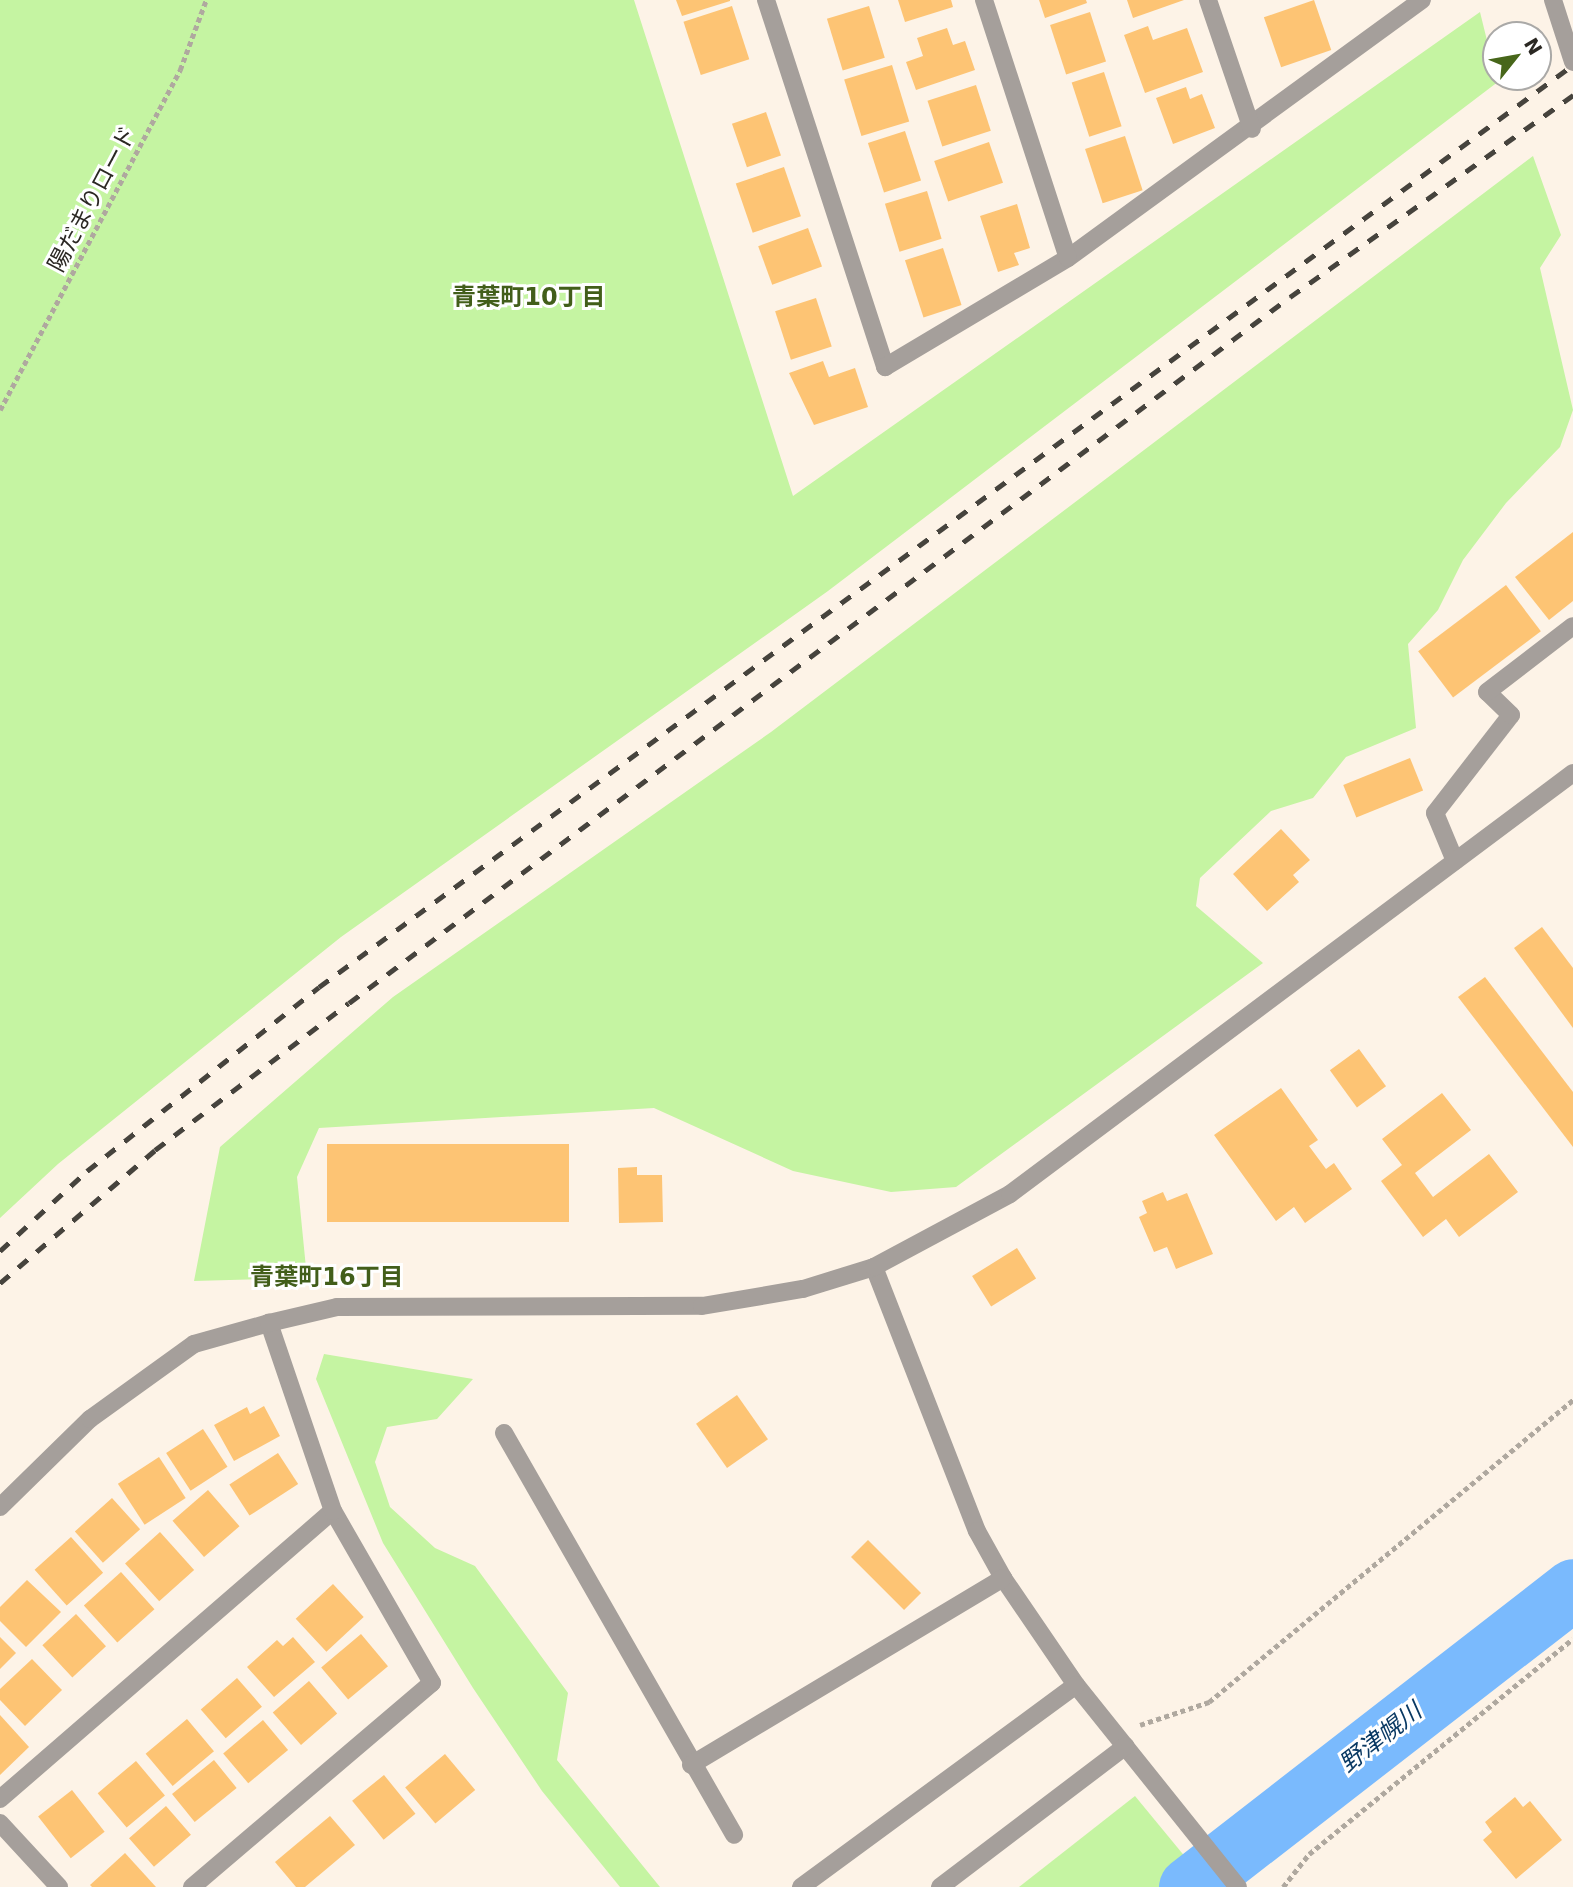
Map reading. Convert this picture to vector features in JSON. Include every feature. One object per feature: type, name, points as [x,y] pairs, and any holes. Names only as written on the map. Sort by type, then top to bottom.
[{"type":"street","points":[[766,0],[885,367],[1068,258],[1252,129],[1422,0]]},
{"type":"street","points":[[984,0],[1068,258]]},
{"type":"street","points":[[1208,0],[1252,129]]},
{"type":"street","points":[[1553,0],[1573,62]]},
{"type":"street","points":[[1455,861],[1435,813],[1511,715],[1487,692],[1573,626]]},
{"type":"street","points":[[0,1507],[90,1419],[194,1344],[268,1322],[337,1307],[702,1306],[803,1289],[874,1268],[1010,1194],[1573,773]]},
{"type":"street","points":[[874,1268],[977,1531],[1003,1578],[1076,1685],[1238,1887]]},
{"type":"street","points":[[192,1887],[432,1683],[333,1511],[268,1322]]},
{"type":"street","points":[[504,1433],[691,1765],[734,1835]]},
{"type":"street","points":[[0,1799],[333,1511]]},
{"type":"street","points":[[691,1765],[1003,1578]]},
{"type":"street","points":[[801,1887],[1076,1685]]},
{"type":"street","points":[[940,1887],[1121,1740]]},
{"type":"street","points":[[0,1823],[59,1887]]},
{"type":"path","name":"陽だまりロード","points":[[0,410],[180,70],[206,0]]},
{"type":"path","points":[[1121,1740],[1209,1702],[1573,1400]]},
{"type":"path","points":[[1283,1887],[1309,1854],[1573,1639]]},
{"type":"green space","points":[[0,0],[634,0],[793,496],[1480,12],[1482,91],[1486,91],[828,591],[341,937],[58,1164],[0,1218]]},
{"type":"green space","points":[[1533,156],[1561,235],[1540,268],[1573,410],[1560,447],[1506,503],[1463,560],[1438,610],[1408,644],[1416,728],[1346,757],[1313,798],[1271,811],[1200,878],[1196,906],[1263,963],[956,1187],[891,1192],[793,1171],[654,1108],[319,1128],[297,1177],[307,1278],[194,1281],[220,1147],[393,997],[771,732]]},
{"type":"green space","points":[[324,1354],[473,1379],[437,1419],[387,1427],[375,1462],[390,1507],[435,1548],[475,1566],[568,1693],[557,1760],[660,1887],[620,1887],[542,1791],[473,1688],[383,1543],[316,1379]]},
{"type":"green space","points":[[1135,1796],[1210,1887],[1019,1887]]},
{"type":"building","points":[[676,0],[730,0],[730,1],[682,16]]},
{"type":"building","points":[[898,0],[951,0],[953,7],[905,22]]},
{"type":"building","points":[[1039,0],[1086,0],[1087,3],[1045,18]]},
{"type":"building","points":[[1127,0],[1184,0],[1133,18]]},
{"type":"building","points":[[1314,0],[1331,50],[1281,67],[1264,17]]},
{"type":"building","points":[[732,6],[749,59],[701,75],[683,22]]},
{"type":"building","points":[[869,6],[885,58],[843,71],[827,19]]},
{"type":"building","points":[[1090,12],[1106,61],[1066,74],[1050,25]]},
{"type":"building","points":[[1148,26],[1153,40],[1187,28],[1203,72],[1145,93],[1124,35]]},
{"type":"building","points":[[947,28],[953,45],[965,41],[975,70],[916,90],[906,62],[923,56],[917,38]]},
{"type":"building","points":[[892,65],[909,121],[861,136],[844,80]]},
{"type":"building","points":[[1104,72],[1122,126],[1089,137],[1072,83]]},
{"type":"building","points":[[976,85],[991,131],[942,146],[927,101]]},
{"type":"building","points":[[1186,87],[1190,99],[1202,94],[1215,128],[1173,144],[1156,98]]},
{"type":"building","points":[[766,112],[781,155],[747,167],[732,124]]},
{"type":"building","points":[[905,131],[921,180],[884,193],[868,143]]},
{"type":"building","points":[[1125,136],[1143,190],[1103,203],[1085,149]]},
{"type":"building","points":[[989,142],[1003,183],[948,202],[934,161]]},
{"type":"building","points":[[784,167],[801,216],[753,233],[736,184]]},
{"type":"building","points":[[927,191],[942,239],[900,252],[885,204]]},
{"type":"building","points":[[1017,204],[1030,248],[1014,253],[1019,265],[998,272],[980,216]]},
{"type":"building","points":[[808,228],[822,267],[772,285],[758,246]]},
{"type":"building","points":[[943,248],[962,305],[923,317],[905,260]]},
{"type":"building","points":[[816,298],[832,347],[791,360],[775,311]]},
{"type":"building","points":[[823,361],[829,377],[855,368],[868,407],[814,425],[789,373]]},
{"type":"building","points":[[1573,532],[1573,601],[1549,620],[1515,577]]},
{"type":"building","points":[[1506,585],[1541,631],[1453,698],[1418,651]]},
{"type":"building","points":[[1410,758],[1423,790],[1356,817],[1343,785]]},
{"type":"building","points":[[1281,829],[1310,860],[1293,875],[1299,882],[1267,911],[1233,874]]},
{"type":"building","points":[[1542,927],[1573,968],[1573,1028],[1514,948]]},
{"type":"building","points":[[1485,977],[1573,1092],[1573,1147],[1458,997]]},
{"type":"building","points":[[1359,1049],[1386,1086],[1357,1107],[1330,1070]]},
{"type":"building","points":[[1281,1088],[1318,1140],[1309,1146],[1326,1169],[1334,1163],[1352,1189],[1305,1223],[1294,1207],[1276,1221],[1214,1135]]},
{"type":"building","points":[[1442,1093],[1471,1130],[1415,1173],[1433,1197],[1489,1154],[1518,1192],[1459,1237],[1446,1219],[1423,1237],[1381,1181],[1402,1165],[1382,1139]]},
{"type":"building","points":[[327,1144],[569,1144],[569,1222],[327,1222]]},
{"type":"building","points":[[637,1167],[637,1175],[662,1175],[663,1222],[619,1223],[618,1168]]},
{"type":"building","points":[[1163,1192],[1167,1201],[1187,1193],[1213,1254],[1176,1269],[1167,1247],[1154,1252],[1139,1217],[1147,1213],[1142,1201]]},
{"type":"building","points":[[1017,1248],[1036,1279],[991,1307],[972,1276]]},
{"type":"building","points":[[737,1395],[768,1439],[727,1468],[696,1424]]},
{"type":"building","points":[[264,1406],[280,1436],[234,1461],[214,1425],[247,1407],[250,1414]]},
{"type":"building","points":[[203,1429],[228,1467],[191,1491],[166,1453]]},
{"type":"building","points":[[278,1453],[298,1484],[250,1516],[229,1485]]},
{"type":"building","points":[[159,1457],[186,1498],[145,1525],[118,1484]]},
{"type":"building","points":[[208,1490],[239,1526],[204,1557],[173,1521]]},
{"type":"building","points":[[112,1498],[140,1529],[103,1563],[75,1531]]},
{"type":"building","points":[[160,1532],[194,1570],[159,1601],[125,1563]]},
{"type":"building","points":[[71,1537],[103,1573],[67,1605],[35,1570]]},
{"type":"building","points":[[868,1540],[921,1593],[904,1610],[851,1557]]},
{"type":"building","points":[[121,1572],[154,1609],[117,1643],[84,1605]]},
{"type":"building","points":[[27,1580],[61,1612],[26,1647],[0,1621],[0,1607]]},
{"type":"building","points":[[333,1584],[364,1617],[326,1652],[296,1619]]},
{"type":"building","points":[[76,1614],[106,1646],[72,1678],[42,1645]]},
{"type":"building","points":[[361,1634],[388,1666],[348,1700],[321,1667]]},
{"type":"building","points":[[0,1637],[16,1653],[0,1669]]},
{"type":"building","points":[[293,1637],[315,1662],[274,1697],[247,1667],[277,1640],[283,1646]]},
{"type":"building","points":[[32,1659],[62,1690],[25,1726],[0,1700],[0,1689]]},
{"type":"building","points":[[237,1678],[262,1707],[226,1738],[201,1709]]},
{"type":"building","points":[[309,1681],[337,1713],[301,1745],[273,1712]]},
{"type":"building","points":[[0,1715],[29,1747],[0,1775]]},
{"type":"building","points":[[187,1719],[214,1751],[173,1786],[146,1754]]},
{"type":"building","points":[[263,1720],[288,1750],[248,1783],[223,1753]]},
{"type":"building","points":[[445,1754],[475,1790],[435,1823],[405,1787]]},
{"type":"building","points":[[214,1760],[237,1788],[195,1822],[172,1794]]},
{"type":"building","points":[[136,1761],[165,1795],[127,1828],[98,1793]]},
{"type":"building","points":[[384,1775],[415,1814],[384,1840],[352,1801]]},
{"type":"building","points":[[72,1790],[105,1832],[71,1858],[38,1816]]},
{"type":"building","points":[[1515,1797],[1523,1807],[1530,1801],[1562,1840],[1516,1879],[1483,1840],[1492,1832],[1485,1822]]},
{"type":"building","points":[[166,1806],[191,1835],[154,1867],[129,1838]]},
{"type":"building","points":[[330,1816],[355,1845],[305,1887],[296,1887],[275,1862]]},
{"type":"building","points":[[125,1853],[156,1887],[90,1885]]},
{"type":"waterway","name":"野津幌川","points":[[1189,1887],[1573,1589]]},
{"type":"railway","points":[[0,1251],[87,1171],[319,987],[1573,65]]},
{"type":"railway","points":[[0,1283],[155,1150],[349,1003],[1290,297],[1573,95]]},
{"type":"district","name":"青葉町10丁目","points":[[529,298]]},
{"type":"district","name":"青葉町16丁目","points":[[327,1278]]}]
